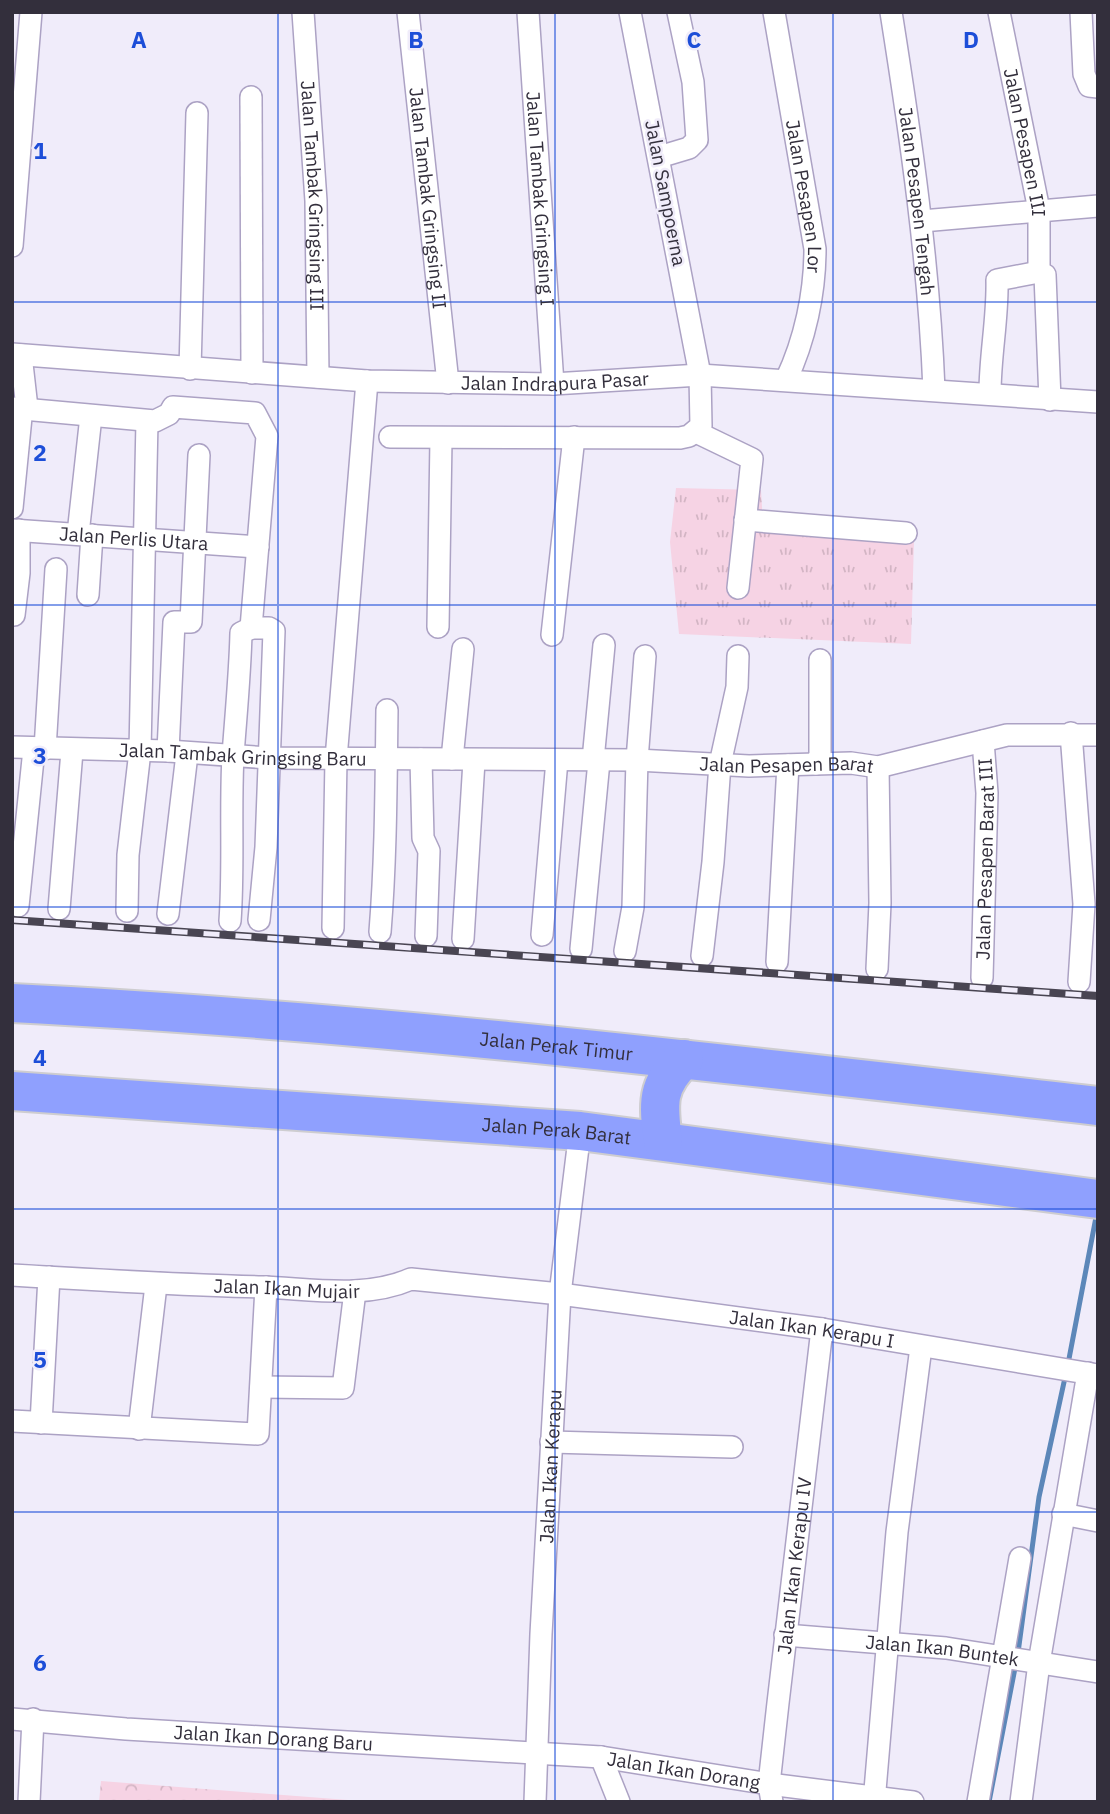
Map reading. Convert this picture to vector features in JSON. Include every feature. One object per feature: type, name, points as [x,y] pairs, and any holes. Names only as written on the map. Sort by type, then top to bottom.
[{"type":"highway","name":"Jalan Perak Timur","points":[[12,1003],[128,1009],[684,1059],[1098,1106]]},
{"type":"highway","points":[[663,1141],[660,1099],[668,1074],[684,1059]]},
{"type":"highway","name":"Jalan Perak Barat","points":[[12,1091],[580,1131],[1092,1199]]},
{"type":"street","points":[[12,244],[20,52],[31,12]]},
{"type":"street","name":"Jalan Tambak Gringsing III","points":[[303,12],[316,201],[318,377]]},
{"type":"street","name":"Jalan Tambak Gringsing II","points":[[408,12],[448,383]]},
{"type":"street","name":"Jalan Tambak Gringsing I","points":[[528,12],[553,384]]},
{"type":"street","name":"Jalan Sampoerna","points":[[630,12],[700,375],[701,426],[696,432]]},
{"type":"street","points":[[659,157],[689,148],[698,140],[693,82],[678,12]]},
{"type":"street","name":"Jalan Pesapen Lor","points":[[775,12],[815,249],[815,279],[803,330],[786,380]]},
{"type":"street","name":"Jalan Pesapen Tengah","points":[[891,12],[922,221],[930,300],[934,390]]},
{"type":"street","name":"Jalan Pesapen III","points":[[999,12],[1039,210],[1039,272],[1045,275],[1050,400]]},
{"type":"street","points":[[1081,12],[1084,74],[1088,86],[1098,87]]},
{"type":"street","points":[[251,97],[251,373]]},
{"type":"street","points":[[190,369],[197,113]]},
{"type":"street","points":[[922,221],[1098,206]]},
{"type":"street","points":[[990,393],[992,341],[998,309],[997,279],[1039,272]]},
{"type":"street","points":[[12,508],[20,408],[17,355]]},
{"type":"street","name":"Jalan Indrapura Pasar","points":[[17,355],[367,381],[553,384],[700,375],[1098,402]]},
{"type":"street","points":[[332,928],[336,759],[367,381]]},
{"type":"street","points":[[20,408],[147,421],[167,416],[173,407],[255,413],[261,419],[267,436],[253,629],[240,695],[233,755],[234,850],[230,921]]},
{"type":"street","points":[[88,595],[85,535],[91,416]]},
{"type":"street","points":[[127,911],[128,855],[140,751],[147,421]]},
{"type":"street","points":[[390,437],[680,438],[696,432],[752,459],[737,588]]},
{"type":"street","points":[[552,635],[574,437]]},
{"type":"street","points":[[438,627],[441,439]]},
{"type":"street","points":[[167,914],[177,752],[173,622],[191,622],[199,455]]},
{"type":"street","points":[[745,520],[906,533]]},
{"type":"street","points":[[14,615],[19,573],[16,530]]},
{"type":"street","name":"Jalan Perlis Utara","points":[[16,530],[258,547]]},
{"type":"street","points":[[18,906],[39,749],[56,569]]},
{"type":"street","points":[[253,629],[274,631],[260,920]]},
{"type":"street","points":[[581,948],[604,645]]},
{"type":"street","points":[[452,759],[463,649]]},
{"type":"street","points":[[625,951],[633,907],[637,760],[645,656]]},
{"type":"street","points":[[702,956],[713,862],[719,764],[737,687],[738,656]]},
{"type":"street","points":[[816,764],[820,755],[820,660]]},
{"type":"street","points":[[380,932],[386,856],[387,710]]},
{"type":"street","name":"Jalan Pesapen Barat","points":[[474,761],[637,760],[878,766],[1026,733],[1098,735]]},
{"type":"street","points":[[1070,733],[1083,904],[1079,982]]},
{"type":"street","name":"Jalan Pesapen Barat III","points":[[982,978],[987,793],[983,741]]},
{"type":"street","name":"Jalan Tambak Gringsing Baru","points":[[12,747],[269,758],[474,761]]},
{"type":"street","points":[[59,909],[72,751]]},
{"type":"street","points":[[421,759],[423,838],[429,851],[426,936]]},
{"type":"street","points":[[542,935],[557,760]]},
{"type":"street","points":[[463,939],[474,761]]},
{"type":"street","points":[[776,962],[788,765]]},
{"type":"street","points":[[877,969],[880,903],[878,766]]},
{"type":"street","name":"Jalan Ikan Kerapu","points":[[535,1802],[532,1751],[560,1294],[580,1131]]},
{"type":"street","name":"Jalan Ikan Mujair","points":[[12,1275],[156,1284],[355,1291],[391,1288],[411,1279],[560,1294]]},
{"type":"street","points":[[41,1423],[49,1277]]},
{"type":"street","points":[[139,1429],[156,1284]]},
{"type":"street","points":[[12,1421],[258,1434],[266,1287]]},
{"type":"street","points":[[261,1387],[343,1388],[355,1291]]},
{"type":"street","name":"Jalan Ikan Kerapu I","points":[[560,1294],[821,1329],[1083,1372],[1063,1514],[1022,1660],[1021,1802]]},
{"type":"street","name":"Jalan Ikan Kerapu IV","points":[[770,1793],[785,1635],[821,1329]]},
{"type":"street","points":[[875,1799],[897,1532],[922,1347]]},
{"type":"street","points":[[551,1442],[732,1447]]},
{"type":"street","points":[[1063,1514],[1098,1521]]},
{"type":"street","points":[[978,1802],[1022,1660],[1020,1558]]},
{"type":"street","name":"Jalan Ikan Buntek","points":[[785,1635],[888,1644],[1098,1672]]},
{"type":"street","points":[[23,1719],[29,1802]]},
{"type":"street","name":"Jalan Ikan Dorang Baru","points":[[23,1719],[126,1729],[532,1751]]},
{"type":"street","points":[[524,1802],[532,1751]]},
{"type":"street","name":"Jalan Ikan Dorang","points":[[532,1751],[601,1757],[770,1793],[913,1802]]},
{"type":"street","points":[[601,1757],[619,1802]]},
{"type":"green space","points":[[676,488],[761,490],[763,523],[914,541],[911,644],[679,634],[670,542]]},
{"type":"green space","points":[[101,1781],[374,1802],[99,1802]]},
{"type":"waterway","points":[[1068,1364],[1097,1212]]},
{"type":"waterway","points":[[1018,1653],[1039,1497],[1066,1373]]},
{"type":"waterway","points":[[989,1802],[1016,1663]]},
{"type":"railway","points":[[12,920],[1098,996]]}]
